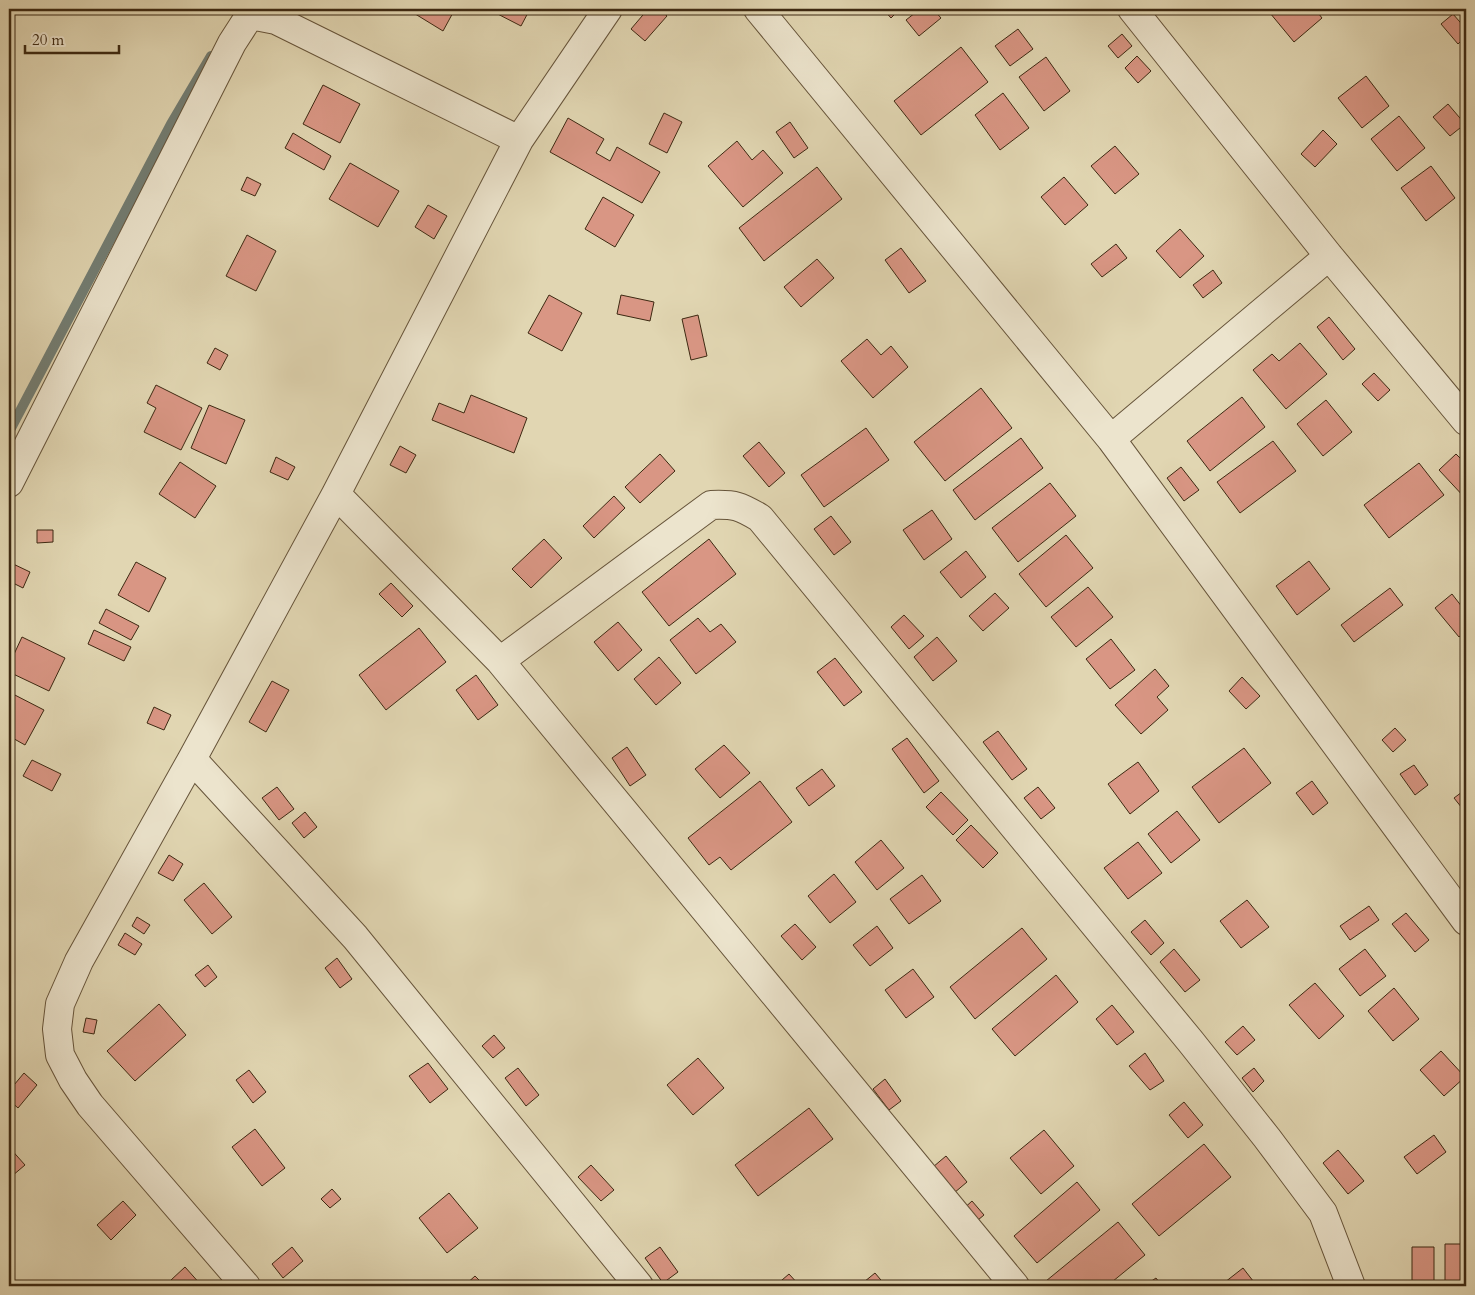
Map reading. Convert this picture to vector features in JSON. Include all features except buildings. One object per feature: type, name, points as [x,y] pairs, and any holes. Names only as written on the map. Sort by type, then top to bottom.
[{"type":"street","points":[[246,1286],[90,1105],[73,1080],[60,1054],[56,1029],[60,1004],[79,961],[192,759],[336,494],[519,140],[608,9]]},
{"type":"street","points":[[758,9],[1111,439],[1466,921]]},
{"type":"street","points":[[9,483],[232,43],[245,12],[276,20],[519,140]]},
{"type":"street","points":[[1144,13],[1330,256],[1466,421]]},
{"type":"street","points":[[1111,439],[1330,256]]},
{"type":"street","points":[[336,494],[500,661],[1015,1286]]},
{"type":"street","points":[[500,661],[711,505],[730,504],[743,508],[760,518],[1191,1042],[1267,1138],[1323,1213],[1351,1286]]},
{"type":"street","points":[[192,759],[355,937],[639,1286]]},
{"type":"waterway","points":[[9,432],[171,124],[211,56]]}]
